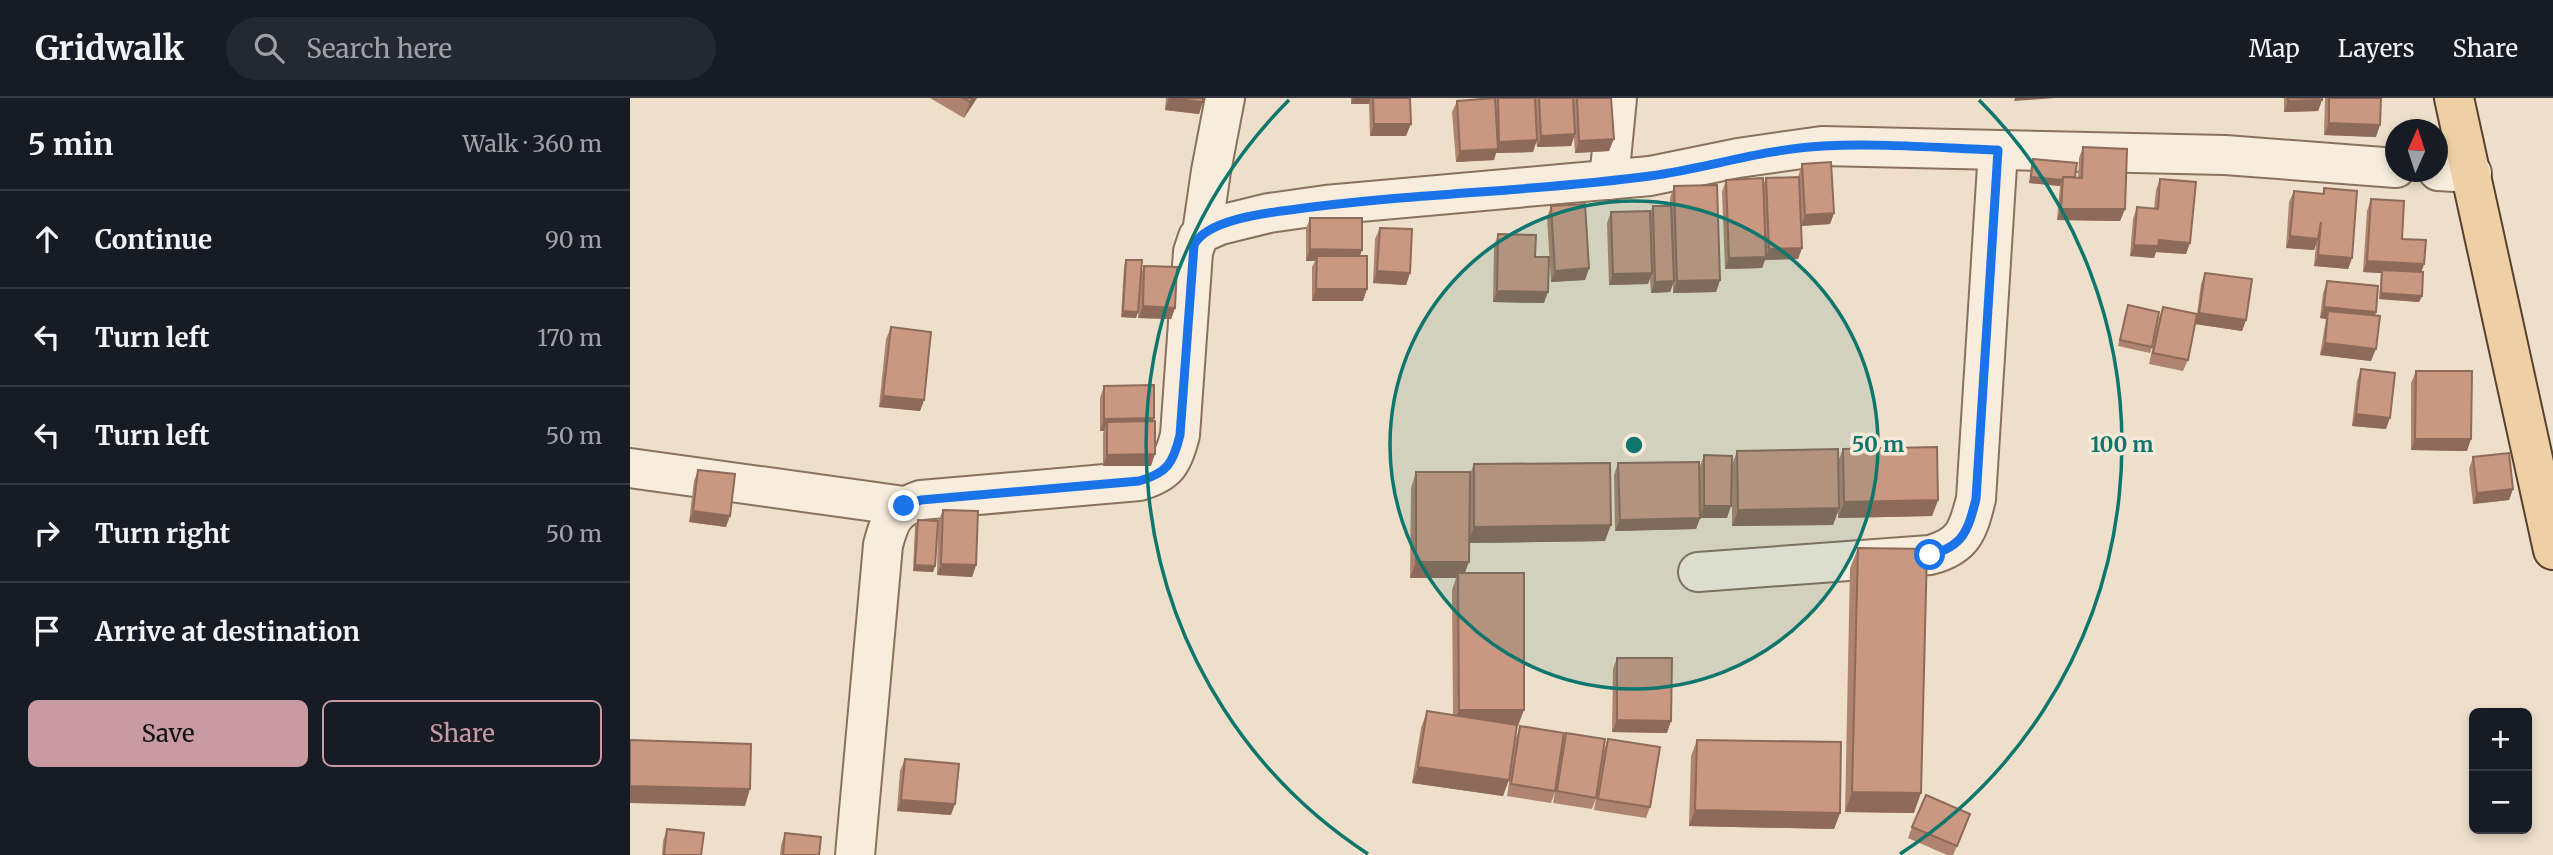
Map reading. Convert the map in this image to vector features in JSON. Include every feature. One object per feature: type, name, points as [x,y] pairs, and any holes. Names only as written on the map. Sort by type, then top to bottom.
[{"type":"main road","points":[[2455,98],[2455,172],[2549,510],[2553,550]]},
{"type":"street","points":[[630,468],[904,506],[921,500],[1139,481],[1158,476],[1171,461],[1180,435],[1193,252],[1202,233],[1225,98]]},
{"type":"street","points":[[1609,180],[1617,98]]},
{"type":"street","points":[[1202,233],[1220,225],[1269,213],[1326,205],[1650,176],[1752,156],[1822,146],[2225,155],[2385,166]]},
{"type":"street","points":[[1698,572],[1930,555],[1947,551],[1960,541],[1969,524],[1976,499],[1998,150]]},
{"type":"street","points":[[855,855],[883,545],[888,528],[904,506]]},
{"type":"building","points":[[1169,98],[1203,98],[1203,102]]},
{"type":"building","points":[[1373,98],[1410,98],[1411,124],[1374,124]]},
{"type":"building","points":[[1495,98],[1498,149],[1460,151],[1457,101]]},
{"type":"building","points":[[1498,98],[1535,98],[1537,140],[1499,142]]},
{"type":"building","points":[[1539,98],[1573,98],[1575,134],[1541,136]]},
{"type":"building","points":[[1577,98],[1611,98],[1614,139],[1579,141]]},
{"type":"building","points":[[2288,98],[2322,98],[2322,100],[2288,101]]},
{"type":"building","points":[[2329,98],[2381,98],[2380,125],[2329,123]]},
{"type":"building","points":[[2083,147],[2127,149],[2125,209],[2061,209],[2063,177],[2082,178]]},
{"type":"building","points":[[2033,159],[2077,163],[2075,177],[2063,177],[2062,180],[2031,177]]},
{"type":"building","points":[[1831,162],[1834,213],[1805,215],[1802,164]]},
{"type":"building","points":[[1799,177],[1802,248],[1769,249],[1766,178]]},
{"type":"building","points":[[1763,178],[1766,257],[1729,258],[1726,180]]},
{"type":"building","points":[[2160,179],[2196,182],[2190,243],[2159,240],[2158,246],[2134,245],[2137,207],[2158,209]]},
{"type":"building","points":[[1717,185],[1720,280],[1677,281],[1674,186]]},
{"type":"building","points":[[2324,188],[2357,191],[2352,258],[2318,255],[2321,222],[2318,239],[2290,236],[2294,191],[2324,194]]},
{"type":"building","points":[[2371,199],[2404,201],[2402,239],[2426,240],[2424,264],[2367,261]]},
{"type":"building","points":[[1585,204],[1589,268],[1555,271],[1551,206]]},
{"type":"building","points":[[1653,206],[1671,206],[1674,281],[1655,282]]},
{"type":"building","points":[[1650,211],[1652,273],[1613,274],[1611,212]]},
{"type":"building","points":[[1310,218],[1362,218],[1362,250],[1310,249]]},
{"type":"building","points":[[1380,228],[1412,229],[1410,273],[1377,271]]},
{"type":"building","points":[[1498,234],[1536,235],[1535,257],[1549,257],[1548,292],[1497,291]]},
{"type":"building","points":[[1317,256],[1367,256],[1367,289],[1316,289]]},
{"type":"building","points":[[1126,260],[1142,260],[1138,312],[1123,311]]},
{"type":"building","points":[[1144,266],[1177,267],[1175,308],[1143,306]]},
{"type":"building","points":[[2382,270],[2423,272],[2422,296],[2381,293]]},
{"type":"building","points":[[2205,273],[2252,279],[2246,320],[2199,313]]},
{"type":"building","points":[[2327,281],[2378,286],[2376,312],[2324,307]]},
{"type":"building","points":[[2128,305],[2159,312],[2152,347],[2120,340]]},
{"type":"building","points":[[2163,307],[2197,314],[2188,360],[2153,353]]},
{"type":"building","points":[[2328,311],[2380,316],[2376,349],[2325,343]]},
{"type":"building","points":[[891,327],[931,332],[924,400],[883,396]]},
{"type":"building","points":[[2361,369],[2395,373],[2390,418],[2356,414]]},
{"type":"building","points":[[2416,371],[2472,371],[2471,439],[2415,439]]},
{"type":"building","points":[[1154,385],[1154,418],[1104,419],[1104,386]]},
{"type":"building","points":[[1155,421],[1155,454],[1107,455],[1107,422]]},
{"type":"building","points":[[1937,447],[1938,500],[1844,502],[1843,449]]},
{"type":"building","points":[[1838,449],[1839,508],[1738,510],[1737,451]]},
{"type":"building","points":[[2509,453],[2513,489],[2477,493],[2473,457]]},
{"type":"building","points":[[1704,455],[1732,456],[1731,506],[1704,506]]},
{"type":"building","points":[[1699,462],[1700,518],[1620,520],[1618,463]]},
{"type":"building","points":[[1610,463],[1611,525],[1474,527],[1474,464]]},
{"type":"building","points":[[698,470],[735,474],[730,516],[693,511]]},
{"type":"building","points":[[1416,472],[1470,472],[1469,562],[1416,562]]},
{"type":"building","points":[[943,510],[978,511],[976,565],[941,564]]},
{"type":"building","points":[[918,520],[938,521],[935,566],[915,565]]},
{"type":"building","points":[[1858,548],[1927,549],[1921,793],[1852,792]]},
{"type":"building","points":[[1458,573],[1524,573],[1524,710],[1459,710]]},
{"type":"building","points":[[1617,658],[1672,658],[1671,721],[1617,720]]},
{"type":"building","points":[[1427,711],[1517,725],[1509,780],[1418,767]]},
{"type":"building","points":[[1520,726],[1564,733],[1555,791],[1511,784]]},
{"type":"building","points":[[1566,733],[1605,739],[1596,798],[1557,791]]},
{"type":"building","points":[[1608,739],[1660,747],[1650,807],[1598,799]]},
{"type":"building","points":[[630,740],[751,744],[750,789],[630,786]]},
{"type":"building","points":[[1697,740],[1841,742],[1840,813],[1695,810]]},
{"type":"building","points":[[905,759],[959,764],[955,804],[901,800]]},
{"type":"building","points":[[1926,795],[1970,814],[1957,846],[1912,827]]},
{"type":"building","points":[[667,829],[704,833],[701,855],[664,855]]},
{"type":"building","points":[[785,833],[821,837],[819,855],[783,855]]},
{"type":"route","points":[[904,506],[921,500],[1139,481],[1158,476],[1171,461],[1180,435],[1194,245],[1202,233],[1220,225],[1269,213],[1326,205],[1650,176],[1738,158],[1822,146],[1998,150],[1976,499],[1969,524],[1960,541],[1947,551],[1930,555]]}]
